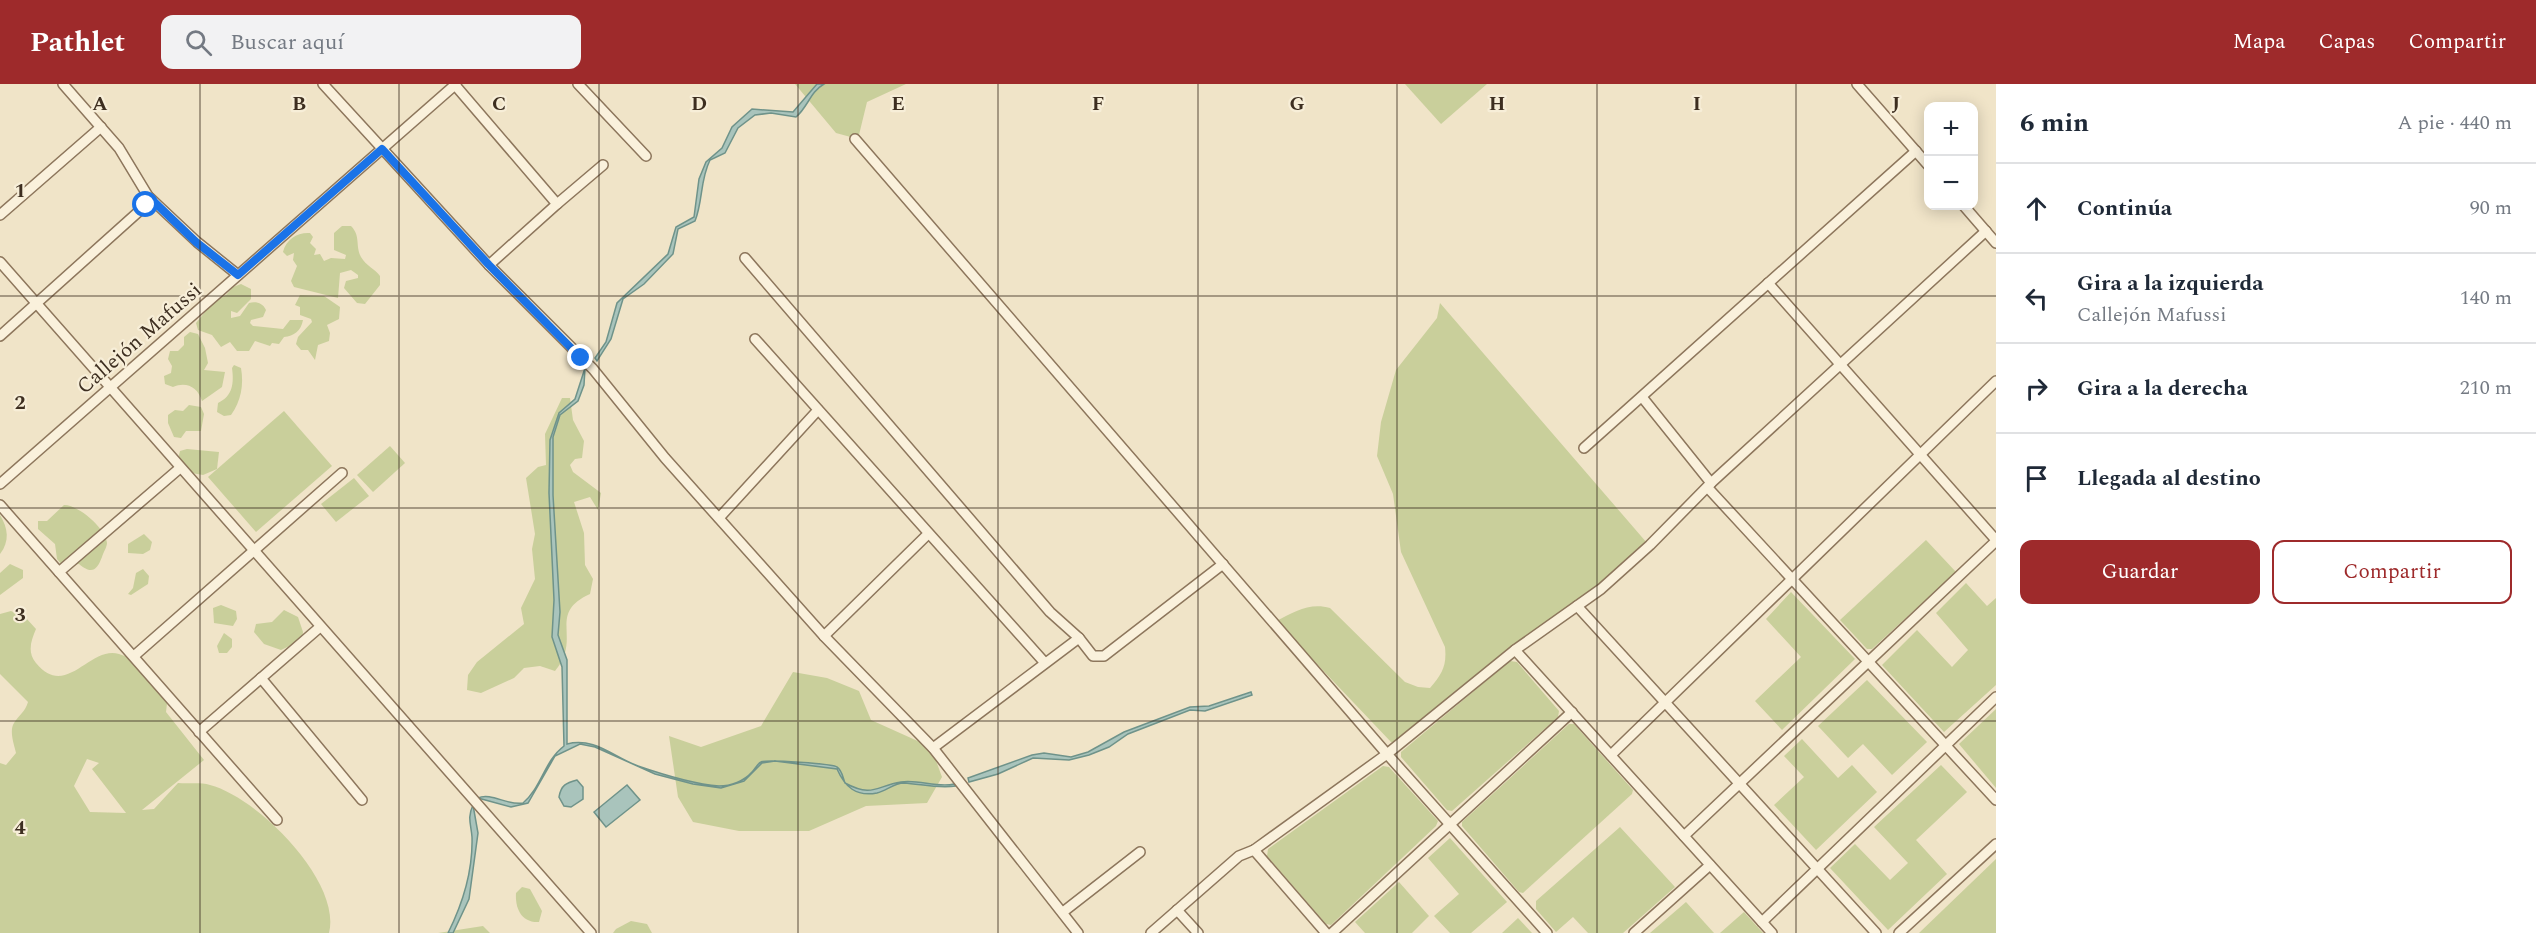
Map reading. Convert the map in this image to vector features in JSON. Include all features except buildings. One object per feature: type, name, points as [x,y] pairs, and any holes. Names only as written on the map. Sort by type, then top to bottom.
[{"type":"street","points":[[63,84],[119,148],[148,196],[196,242],[238,275]]},
{"type":"street","points":[[323,84],[489,265],[593,369],[719,518],[824,636],[933,748],[1078,933]]},
{"type":"street","points":[[455,84],[557,204]]},
{"type":"street","name":"Callejón Mafussi","points":[[0,484],[455,84]]},
{"type":"street","points":[[578,84],[646,156]]},
{"type":"street","points":[[1857,84],[1924,160]]},
{"type":"street","points":[[0,215],[101,128]]},
{"type":"street","points":[[855,139],[1387,754],[1547,933]]},
{"type":"street","points":[[1584,448],[1916,151]]},
{"type":"street","points":[[489,265],[603,165]]},
{"type":"street","points":[[0,336],[37,306],[146,205],[148,196]]},
{"type":"street","points":[[1968,210],[1996,243]]},
{"type":"street","points":[[1151,933],[1239,856],[1254,850],[1387,754],[1515,650],[1577,606],[1650,545],[1710,485],[1986,231]]},
{"type":"street","points":[[745,258],[1050,612],[1079,638],[1094,656],[1104,656],[1223,564]]},
{"type":"street","points":[[0,262],[443,767],[482,806],[591,933]]},
{"type":"street","points":[[1684,836],[1996,541],[1768,283]]},
{"type":"street","points":[[755,339],[927,535],[1045,663]]},
{"type":"street","points":[[1611,755],[1996,381]]},
{"type":"street","points":[[1641,397],[1710,485],[1792,579],[1996,800]]},
{"type":"street","points":[[719,518],[818,410]]},
{"type":"street","points":[[59,572],[180,468]]},
{"type":"street","points":[[134,656],[254,553],[342,473]]},
{"type":"street","points":[[0,505],[277,820]]},
{"type":"street","points":[[824,636],[927,535]]},
{"type":"street","points":[[1577,606],[1876,933]]},
{"type":"street","points":[[199,732],[320,627]]},
{"type":"street","points":[[933,748],[1079,638]]},
{"type":"street","points":[[1515,650],[1772,933]]},
{"type":"street","points":[[261,678],[362,800]]},
{"type":"street","points":[[1762,922],[1996,697]]},
{"type":"street","points":[[1332,933],[1572,712]]},
{"type":"street","points":[[1899,933],[1996,844]]},
{"type":"street","points":[[1254,850],[1326,933]]},
{"type":"street","points":[[1063,912],[1140,852]]},
{"type":"street","points":[[1634,933],[1710,865]]},
{"type":"street","points":[[1178,910],[1198,933]]},
{"type":"green space","points":[[795,84],[906,84],[867,102],[858,139],[836,133]]},
{"type":"green space","points":[[1405,84],[1487,84],[1441,124]]},
{"type":"green space","points":[[342,226],[351,226],[357,237],[361,257],[380,276],[380,285],[365,304],[357,303],[344,288],[346,281],[358,278],[358,275],[351,270],[340,273],[338,298],[294,287],[291,281],[297,266],[293,260],[294,253],[287,256],[283,252],[290,240],[297,235],[310,233],[313,237],[310,243],[316,249],[314,255],[320,254],[324,261],[331,258],[345,259],[346,255],[334,250],[334,233]]},
{"type":"green space","points":[[241,284],[251,289],[251,299],[237,313],[231,311],[231,318],[240,316],[249,303],[257,302],[266,310],[263,317],[251,320],[250,323],[253,326],[283,329],[290,320],[303,320],[299,330],[284,337],[279,344],[272,343],[270,346],[255,341],[249,351],[237,351],[230,342],[221,347],[212,335],[198,330],[196,323],[214,301]]},
{"type":"green space","points":[[300,295],[324,296],[340,307],[339,319],[327,325],[330,333],[329,341],[318,345],[315,360],[308,350],[301,350],[296,344],[298,337],[312,322],[311,319],[300,315],[300,307],[295,305]]},
{"type":"green space","points":[[1440,303],[1647,543],[1607,578],[1514,646],[1394,743],[1276,621],[1309,607],[1330,608],[1405,682],[1418,687],[1430,688],[1441,674],[1445,647],[1401,552],[1393,494],[1377,456],[1381,422],[1396,370],[1437,318]]},
{"type":"green space","points":[[190,332],[198,334],[205,348],[208,363],[204,370],[225,372],[222,387],[202,401],[198,392],[191,386],[173,387],[165,384],[164,376],[171,373],[172,366],[168,359],[170,351],[178,351],[184,345],[184,337]]},
{"type":"green space","points":[[234,365],[241,368],[241,393],[231,415],[224,416],[217,412],[218,403],[230,393]]},
{"type":"green space","points":[[562,398],[570,398],[573,420],[584,441],[582,458],[575,459],[570,465],[573,472],[601,493],[598,510],[590,497],[574,502],[584,533],[585,565],[593,579],[590,594],[577,602],[570,610],[567,618],[566,648],[563,659],[555,671],[540,666],[524,668],[514,678],[481,693],[467,690],[468,675],[477,662],[524,624],[521,608],[535,579],[532,549],[535,534],[526,478],[538,467],[546,465],[545,434]]},
{"type":"green space","points":[[189,405],[201,407],[204,414],[201,431],[186,431],[181,438],[174,437],[168,423],[168,415],[175,410],[183,411]]},
{"type":"green space","points":[[284,411],[332,466],[256,532],[208,477]]},
{"type":"green space","points":[[390,446],[405,463],[373,492],[357,475]]},
{"type":"green space","points":[[187,449],[219,452],[217,469],[203,475],[186,472],[178,459],[180,451]]},
{"type":"green space","points":[[354,478],[369,496],[336,522],[321,504]]},
{"type":"green space","points":[[64,505],[84,513],[97,525],[105,537],[106,548],[94,569],[87,569],[79,564],[72,565],[67,571],[57,559],[55,544],[38,529],[38,521],[47,521]]},
{"type":"green space","points":[[0,515],[5,525],[7,539],[0,554]]},
{"type":"green space","points":[[144,534],[152,542],[150,550],[143,554],[128,553],[128,544]]},
{"type":"green space","points":[[1926,540],[1956,572],[1872,649],[1867,649],[1840,620]]},
{"type":"green space","points":[[10,564],[23,570],[23,578],[0,595],[0,573]]},
{"type":"green space","points":[[143,569],[149,576],[148,584],[131,595],[128,594],[133,588],[136,573]]},
{"type":"green space","points":[[1966,583],[1987,606],[1996,598],[1996,685],[1944,732],[1882,665],[1917,630],[1952,667],[1968,650],[1936,613]]},
{"type":"green space","points":[[1791,592],[1855,659],[1782,730],[1755,701],[1801,657],[1766,619]]},
{"type":"green space","points":[[221,605],[236,611],[237,619],[233,626],[214,623],[213,608]]},
{"type":"green space","points":[[284,610],[298,617],[303,632],[302,640],[281,650],[264,644],[254,632],[256,624],[272,622]]},
{"type":"green space","points":[[11,611],[26,618],[36,629],[31,642],[33,659],[47,673],[58,676],[68,674],[108,653],[126,657],[146,671],[168,695],[166,712],[204,760],[142,810],[154,809],[178,783],[210,785],[250,806],[272,823],[309,866],[322,890],[330,912],[329,933],[0,933],[0,763],[6,765],[16,753],[12,730],[28,702],[0,674],[0,614]],"holes":[[[87,759],[99,763],[92,769],[126,813],[90,812],[74,786]]]},
{"type":"green space","points":[[224,633],[232,639],[232,647],[227,653],[219,653],[217,646]]},
{"type":"green space","points":[[1510,661],[1517,662],[1559,711],[1558,717],[1452,811],[1447,810],[1401,757],[1401,752]]},
{"type":"green space","points":[[793,672],[827,678],[859,691],[871,720],[931,747],[942,777],[927,803],[866,806],[809,831],[739,831],[693,822],[678,797],[669,736],[701,747],[761,726]]},
{"type":"green space","points":[[1867,680],[1927,742],[1892,775],[1863,744],[1848,758],[1818,726]]},
{"type":"green space","points":[[1996,709],[1996,788],[1959,744]]},
{"type":"green space","points":[[1569,724],[1574,724],[1633,790],[1632,794],[1523,893],[1519,892],[1462,826],[1462,822]]},
{"type":"green space","points":[[1802,739],[1838,778],[1852,765],[1877,792],[1816,850],[1774,805],[1804,777],[1784,756]]},
{"type":"green space","points":[[1941,765],[1967,792],[1916,840],[1947,874],[1888,930],[1830,868],[1855,844],[1890,880],[1908,863],[1874,827]]},
{"type":"green space","points":[[1383,766],[1389,767],[1438,821],[1436,826],[1331,925],[1326,924],[1267,856],[1268,849]]},
{"type":"green space","points":[[1620,827],[1675,887],[1623,933],[1588,933],[1573,917],[1556,932],[1536,909],[1536,901]]},
{"type":"green space","points":[[1450,838],[1507,902],[1471,933],[1450,933],[1434,916],[1459,894],[1428,858]]},
{"type":"green space","points":[[1996,859],[1996,933],[1919,933]]},
{"type":"green space","points":[[1399,882],[1429,916],[1412,933],[1365,933],[1355,922]]},
{"type":"green space","points":[[522,887],[530,889],[542,911],[539,922],[528,920],[520,914],[516,893]]},
{"type":"green space","points":[[1686,902],[1714,933],[1650,933]]},
{"type":"green space","points":[[1744,912],[1763,933],[1720,933]]},
{"type":"green space","points":[[1518,918],[1532,933],[1502,933]]},
{"type":"green space","points":[[631,921],[647,924],[652,933],[613,933]]},
{"type":"green space","points":[[483,926],[490,933],[438,933]]},
{"type":"water","points":[[817,84],[824,84],[815,91],[796,117],[771,113],[755,115],[738,128],[725,153],[710,160],[695,221],[678,229],[673,254],[644,284],[623,299],[611,339],[597,361],[595,358],[606,342],[617,303],[668,254],[676,227],[694,217],[699,179],[706,162],[722,148],[732,127],[752,109],[793,112]]},
{"type":"water","points":[[585,368],[584,385],[578,401],[560,415],[553,437],[553,495],[560,612],[558,635],[567,660],[567,744],[586,743],[658,773],[719,786],[741,780],[761,762],[774,761],[762,763],[744,781],[721,788],[693,784],[655,774],[595,747],[580,744],[555,756],[528,803],[511,807],[478,798],[488,797],[511,803],[523,803],[535,789],[557,752],[564,746],[562,667],[552,637],[554,600],[549,493],[550,440],[559,413],[575,399]]},
{"type":"water","points":[[1251,692],[1252,695],[1205,711],[1190,710],[1128,734],[1109,747],[1089,755],[1069,760],[1033,758],[998,774],[969,782],[968,778],[1032,755],[1044,753],[1071,757],[1088,752],[1124,732],[1190,707],[1209,706]]},
{"type":"water","points":[[776,761],[837,767],[845,782],[837,769]]},
{"type":"water","points":[[577,780],[583,787],[583,799],[571,807],[564,806],[559,797],[561,790],[567,784]]},
{"type":"water","points":[[907,781],[956,786],[936,787],[904,783],[870,794],[857,792],[846,783],[862,790],[874,790]]},
{"type":"water","points":[[627,785],[640,800],[606,827],[594,812]]},
{"type":"water","points":[[473,805],[478,833],[469,899],[453,933],[448,933],[469,875],[472,850],[470,817]]},
{"type":"route","points":[[146,205],[148,196],[196,242],[238,275],[382,149],[489,265],[581,358]]}]
